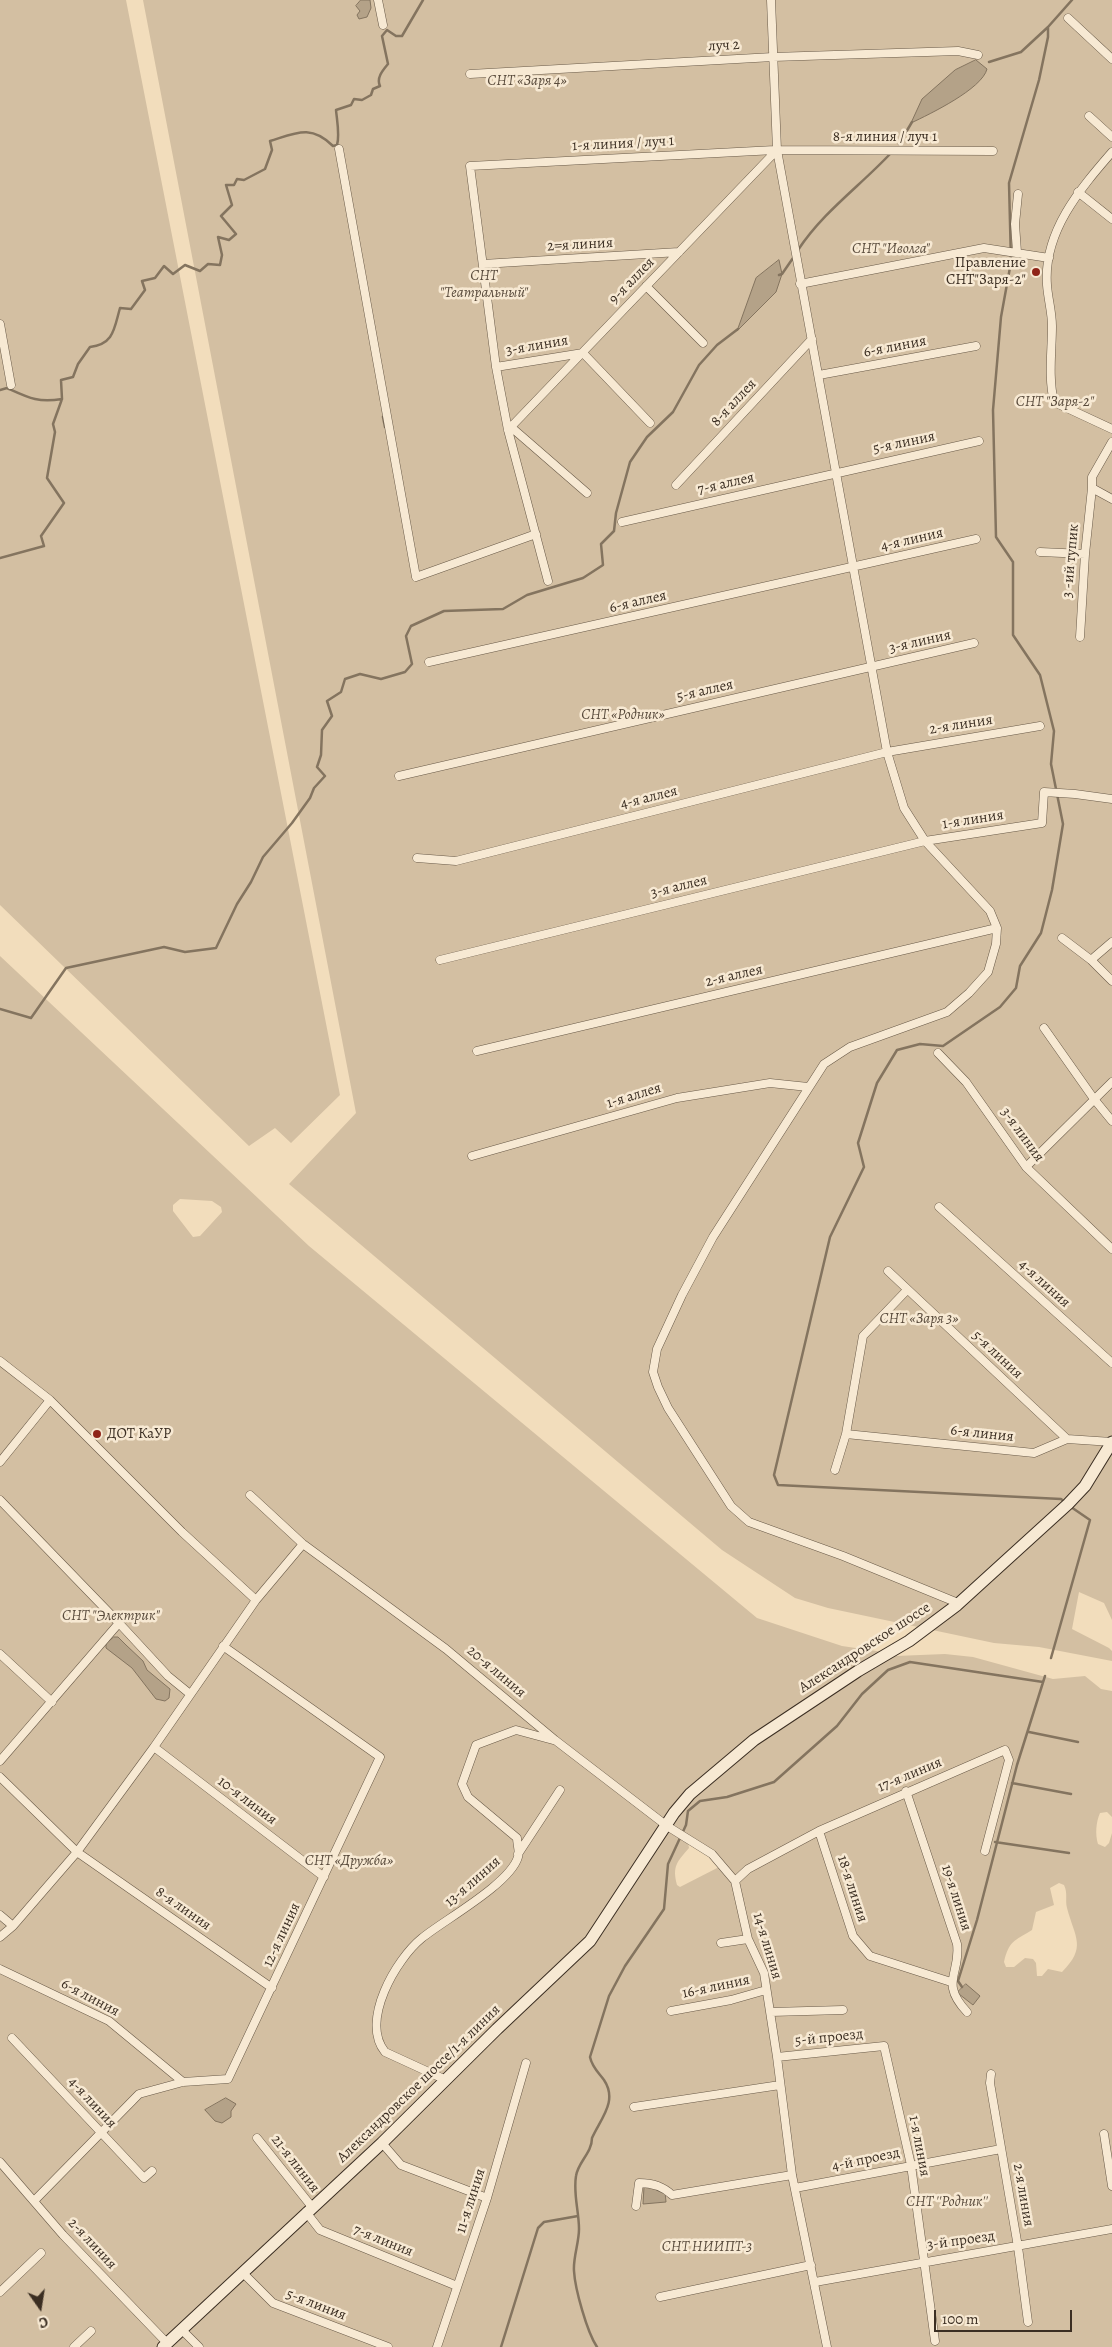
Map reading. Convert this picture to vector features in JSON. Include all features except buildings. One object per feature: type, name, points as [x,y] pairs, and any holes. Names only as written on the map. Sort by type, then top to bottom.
[{"type":"street","points":[[378,0],[383,25]]},
{"type":"street","points":[[771,0],[777,150],[887,752],[904,808],[925,841],[978,895],[990,911],[997,928],[996,944],[988,972],[970,993],[947,1012],[850,1047],[824,1064],[713,1237],[682,1295],[658,1349],[653,1372],[668,1408],[731,1506],[749,1522],[843,1556],[958,1603]]},
{"type":"street","points":[[1068,18],[1112,59]]},
{"type":"street","name":"луч 2","points":[[470,74],[773,57],[958,51],[978,55]]},
{"type":"street","points":[[1089,116],[1112,137]]},
{"type":"street","points":[[339,149],[416,577],[536,534]]},
{"type":"street","name":"8-я линия / луч 1","points":[[777,150],[993,151]]},
{"type":"street","name":"1-я линия / луч 1","points":[[483,264],[470,166],[777,150]]},
{"type":"street","name":"9-я аллея","points":[[510,429],[777,150]]},
{"type":"street","points":[[1112,152],[1078,192],[1062,219],[1049,258],[1047,286],[1052,310],[1051,388],[1054,402],[1112,429]]},
{"type":"street","points":[[1078,192],[1112,218]]},
{"type":"street","points":[[1014,251],[1014,224],[1018,194]]},
{"type":"street","points":[[800,284],[973,249],[984,248],[1014,251],[1049,258]]},
{"type":"street","name":"2=я линия","points":[[483,264],[679,252]]},
{"type":"street","points":[[483,264],[496,367],[548,581]]},
{"type":"street","points":[[646,286],[703,343]]},
{"type":"street","points":[[0,324],[11,385]]},
{"type":"street","name":"8-я аллея","points":[[676,485],[812,339]]},
{"type":"street","name":"6-я линия","points":[[819,375],[976,346]]},
{"type":"street","points":[[583,352],[650,423]]},
{"type":"street","name":"3-я линия","points":[[496,367],[583,352]]},
{"type":"street","points":[[510,429],[587,492]]},
{"type":"street","name":"5-я линия","points":[[835,473],[979,441]]},
{"type":"street","name":"3 -ий тупик","points":[[1080,637],[1092,477],[1112,442]]},
{"type":"street","name":"7-я аллея","points":[[622,522],[835,473]]},
{"type":"street","points":[[1092,488],[1112,499]]},
{"type":"street","name":"4-я линия","points":[[854,568],[976,539]]},
{"type":"street","points":[[1040,552],[1085,554]]},
{"type":"street","name":"6-я аллея","points":[[429,662],[854,568]]},
{"type":"street","name":"3-я линия","points":[[871,666],[974,643]]},
{"type":"street","name":"5-я аллея","points":[[399,776],[871,666]]},
{"type":"street","name":"2-я линия","points":[[887,752],[1040,726]]},
{"type":"street","name":"4-я аллея","points":[[417,858],[456,860],[887,752]]},
{"type":"street","name":"1-я линия","points":[[925,841],[1042,823],[1044,792],[1112,799]]},
{"type":"street","name":"3-я аллея","points":[[440,960],[925,841]]},
{"type":"street","name":"2-я аллея","points":[[477,1051],[997,928]]},
{"type":"street","points":[[1062,938],[1091,960],[1112,981]]},
{"type":"street","points":[[1091,960],[1112,942]]},
{"type":"street","points":[[1044,1028],[1094,1099],[1112,1121]]},
{"type":"street","name":"3-я линия","points":[[938,1053],[966,1082],[1026,1168],[1112,1249]]},
{"type":"street","points":[[1026,1168],[1112,1082]]},
{"type":"street","name":"1-я аллея","points":[[472,1156],[677,1098],[770,1083],[808,1087]]},
{"type":"street","name":"4-я линия","points":[[940,1207],[1112,1363]]},
{"type":"street","name":"5-я линия","points":[[888,1271],[1067,1439]]},
{"type":"street","points":[[835,1470],[846,1434],[863,1336],[907,1290]]},
{"type":"street","points":[[0,1361],[50,1400],[176,1526],[256,1600]]},
{"type":"street","points":[[0,1462],[50,1400]]},
{"type":"street","name":"6-я линия","points":[[846,1434],[1034,1453],[1067,1439],[1112,1442]]},
{"type":"street","name":"Александровское шоссе","points":[[667,1826],[674,1813],[690,1794],[754,1740],[858,1671],[909,1641],[958,1603],[1068,1504],[1085,1486],[1112,1442]]},
{"type":"street","name":"20-я линия","points":[[250,1495],[303,1544],[446,1649],[555,1740],[667,1826]]},
{"type":"street","points":[[0,1500],[168,1676],[190,1694]]},
{"type":"street","points":[[0,1937],[13,1926],[77,1852],[154,1747],[256,1600],[303,1544]]},
{"type":"street","points":[[0,1761],[119,1623]]},
{"type":"street","name":"12-я линия","points":[[34,2200],[139,2094],[183,2082],[228,2079],[380,1758],[223,1646]]},
{"type":"street","points":[[0,1654],[52,1702]]},
{"type":"street","name":"13-я линия","points":[[446,2080],[385,2052],[376,2030],[381,1997],[411,1948],[423,1937],[467,1908],[508,1872],[518,1857],[517,1838],[468,1797],[462,1784],[476,1745],[516,1730],[555,1740]]},
{"type":"street","name":"10-я линия","points":[[154,1747],[324,1877]]},
{"type":"street","name":"17-я линия","points":[[736,1881],[748,1869],[819,1831],[1007,1747],[1009,1760],[985,1851]]},
{"type":"street","name":"8-я линия","points":[[0,1777],[77,1852],[272,1988]]},
{"type":"street","points":[[518,1854],[560,1790]]},
{"type":"street","name":"19-я линия","points":[[906,1791],[957,1944],[959,1954],[951,1982]]},
{"type":"street","name":"14-я линия","points":[[667,1826],[712,1854],[736,1881],[748,1939],[764,1973],[776,2048],[792,2175],[827,2347]]},
{"type":"street","name":"Александровское шоссе/1-я линия","points":[[165,2345],[382,2143],[590,1941],[667,1826]]},
{"type":"street","name":"18-я линия","points":[[819,1831],[853,1936],[870,1956],[951,1982]]},
{"type":"street","points":[[0,1915],[13,1926]]},
{"type":"street","points":[[721,1943],[748,1939]]},
{"type":"street","name":"6-я линия","points":[[0,1969],[109,2021],[183,2082]]},
{"type":"street","points":[[951,1982],[954,1994],[967,2012]]},
{"type":"street","name":"16-я линия","points":[[671,2011],[731,2000],[766,1990]]},
{"type":"street","points":[[771,2012],[844,2010]]},
{"type":"street","name":"4-я линия","points":[[12,2038],[144,2178],[152,2171]]},
{"type":"street","name":"1-я линия","points":[[884,2046],[910,2165],[935,2341]]},
{"type":"street","name":"5-й проезд","points":[[777,2057],[884,2046]]},
{"type":"street","name":"11-я линия","points":[[437,2347],[487,2198],[526,2063]]},
{"type":"street","name":"2-я линия","points":[[991,2074],[990,2083],[1018,2247],[1028,2322]]},
{"type":"street","points":[[634,2107],[780,2084]]},
{"type":"street","points":[[1104,2134],[1112,2186]]},
{"type":"street","name":"21-я линия","points":[[257,2138],[309,2210]]},
{"type":"street","points":[[382,2143],[401,2165],[487,2198]]},
{"type":"street","name":"4-й проезд","points":[[795,2188],[1001,2149]]},
{"type":"street","name":"2-я линия","points":[[0,2162],[63,2235],[165,2345]]},
{"type":"street","points":[[636,2206],[639,2183],[666,2189],[672,2196],[792,2175]]},
{"type":"street","name":"7-я линия","points":[[309,2210],[320,2230],[457,2286]]},
{"type":"street","name":"3-й проезд","points":[[815,2282],[923,2261],[1018,2247],[1112,2229]]},
{"type":"street","points":[[0,2292],[41,2253]]},
{"type":"street","points":[[660,2297],[811,2265]]},
{"type":"street","name":"5-я линия","points":[[243,2274],[272,2303],[388,2347]]},
{"type":"street","points":[[181,2329],[199,2347]]},
{"type":"street","points":[[74,2347],[91,2331]]},
{"type":"green space","points":[[0,0],[126,0],[340,1095],[291,1143],[275,1128],[249,1146],[0,905]]},
{"type":"green space","points":[[143,0],[1112,0],[1112,1620],[1104,1603],[1079,1592],[1072,1629],[1109,1648],[1112,1651],[1112,1661],[1039,1647],[994,1643],[828,1608],[795,1598],[722,1550],[289,1184],[356,1113]]},
{"type":"green space","points":[[0,956],[309,1246],[757,1618],[842,1646],[883,1652],[888,1656],[945,1654],[973,1657],[1053,1679],[1085,1676],[1101,1689],[1112,1691],[1112,1817],[1107,1812],[1100,1813],[1096,1832],[1098,1844],[1105,1847],[1109,1843],[1112,1833],[1112,2347],[0,2347]],"holes":[[[180,1199],[212,1201],[221,1207],[222,1212],[200,1236],[193,1237],[173,1211],[173,1205]],[[688,1843],[712,1854],[723,1865],[680,1887],[677,1885],[675,1869],[689,1848]],[[1059,1883],[1064,1885],[1067,1908],[1077,1942],[1074,1956],[1062,1972],[1048,1969],[1042,1976],[1037,1976],[1036,1963],[1033,1959],[1025,1958],[1014,1967],[1006,1967],[1004,1962],[1010,1946],[1017,1939],[1032,1930],[1036,1912],[1054,1905],[1050,1888]]]},
{"type":"shaded area","points":[[361,0],[370,0],[371,8],[367,17],[359,19],[357,15],[360,11],[356,6]]},
{"type":"shaded area","points":[[976,60],[987,69],[976,85],[966,93],[911,123],[922,99],[955,70]]},
{"type":"shaded area","points":[[779,260],[782,274],[776,292],[737,331],[756,278]]},
{"type":"shaded area","points":[[114,1637],[118,1637],[143,1661],[147,1670],[170,1689],[169,1698],[165,1701],[156,1699],[132,1668],[106,1648],[106,1644]]},
{"type":"shaded area","points":[[966,1984],[980,1996],[973,2005],[958,1992]]},
{"type":"shaded area","points":[[226,2098],[236,2104],[231,2111],[231,2117],[222,2123],[215,2121],[205,2110]]},
{"type":"shaded area","points":[[650,2186],[665,2192],[666,2202],[643,2204],[644,2187]]},
{"type":"waterway","points":[[0,558],[44,546],[41,536],[64,503],[47,478],[55,432],[53,424],[62,399],[61,380],[73,377],[78,364],[90,347],[104,343],[108,339],[114,329],[120,308],[131,309],[145,290],[142,281],[155,278],[164,266],[173,274],[185,265],[200,271],[208,264],[220,265],[222,255],[218,237],[229,240],[236,234],[221,216],[232,205],[226,185],[234,185],[237,179],[244,180],[265,169],[272,150],[270,141],[303,132],[318,135],[333,146],[337,145],[336,110],[351,105],[354,99],[362,100],[371,95],[373,89],[380,86],[379,77],[388,64],[382,36],[387,30],[396,36],[402,36],[423,0]]},
{"type":"waterway","points":[[1065,1502],[1061,1499],[778,1485],[774,1475],[830,1237],[864,1167],[858,1143],[877,1083],[897,1050],[920,1044],[943,1046],[1000,1007],[1016,988],[1020,966],[1041,933],[1052,890],[1063,824],[1051,764],[1054,731],[1040,675],[1013,635],[1013,562],[996,537],[993,410],[1001,317],[1011,262],[1009,183],[1039,80],[1048,37],[1048,27],[1072,0]]},
{"type":"waterway","points":[[989,62],[1021,52],[1048,27]]},
{"type":"waterway","points":[[899,144],[912,122]]},
{"type":"waterway","points":[[798,250],[830,211],[890,154]]},
{"type":"waterway","points":[[779,275],[782,274],[793,258]]},
{"type":"waterway","points":[[0,1009],[31,1018],[66,968],[164,947],[185,952],[216,948],[237,904],[251,882],[263,857],[292,823],[310,798],[314,788],[325,776],[317,767],[321,755],[322,730],[332,716],[327,701],[341,692],[345,679],[360,674],[381,679],[405,672],[412,664],[406,636],[411,626],[444,611],[503,609],[527,595],[583,578],[603,565],[601,544],[614,531],[616,513],[630,462],[647,437],[673,412],[699,365],[717,345],[738,329]]},
{"type":"waterway","points":[[0,390],[7,388],[40,400],[62,399]]},
{"type":"waterway","points":[[383,417],[385,427]]},
{"type":"waterway","points":[[1051,1658],[1090,1520],[1071,1507]]},
{"type":"waterway","points":[[597,2347],[582,2310],[574,2271],[579,2229],[575,2189],[577,2171],[590,2148],[592,2138],[609,2102],[608,2088],[594,2067],[590,2057],[609,1996],[625,1966],[664,1909],[668,1864],[686,1825],[688,1811],[700,1801],[727,1797],[774,1782],[837,1726],[862,1694],[888,1670],[910,1662],[1043,1682]]},
{"type":"waterway","points":[[962,1987],[958,1981],[977,1920],[1017,1765],[1045,1676]]},
{"type":"waterway","points":[[1029,1732],[1078,1742]]},
{"type":"waterway","points":[[1012,1783],[1071,1794]]},
{"type":"waterway","points":[[995,1842],[1069,1853]]},
{"type":"waterway","points":[[501,2347],[538,2228],[544,2222],[578,2216]]},
{"type":"place","name":"Правление СНТ\"Заря-2\"","points":[[1036,272]]},
{"type":"place","name":"ДОТ КаУР","points":[[97,1434]]},
{"type":"park label","name":"СНТ «Заря 4»","points":[[527,81]]},
{"type":"park label","name":"СНТ \"Иволга\"","points":[[891,249]]},
{"type":"park label","name":"СНТ \"Театральный\"","points":[[484,284]]},
{"type":"park label","name":"СНТ \"Заря-2\"","points":[[1055,402]]},
{"type":"park label","name":"СНТ «Родник»","points":[[623,715]]},
{"type":"park label","name":"СНТ «Заря 3»","points":[[919,1319]]},
{"type":"park label","name":"СНТ \"Электрик\"","points":[[111,1616]]},
{"type":"park label","name":"СНТ «Дружба»","points":[[349,1861]]},
{"type":"park label","name":"СНТ ''Родник''","points":[[947,2202]]},
{"type":"park label","name":"СНТ НИИПТ-3","points":[[707,2247]]}]
